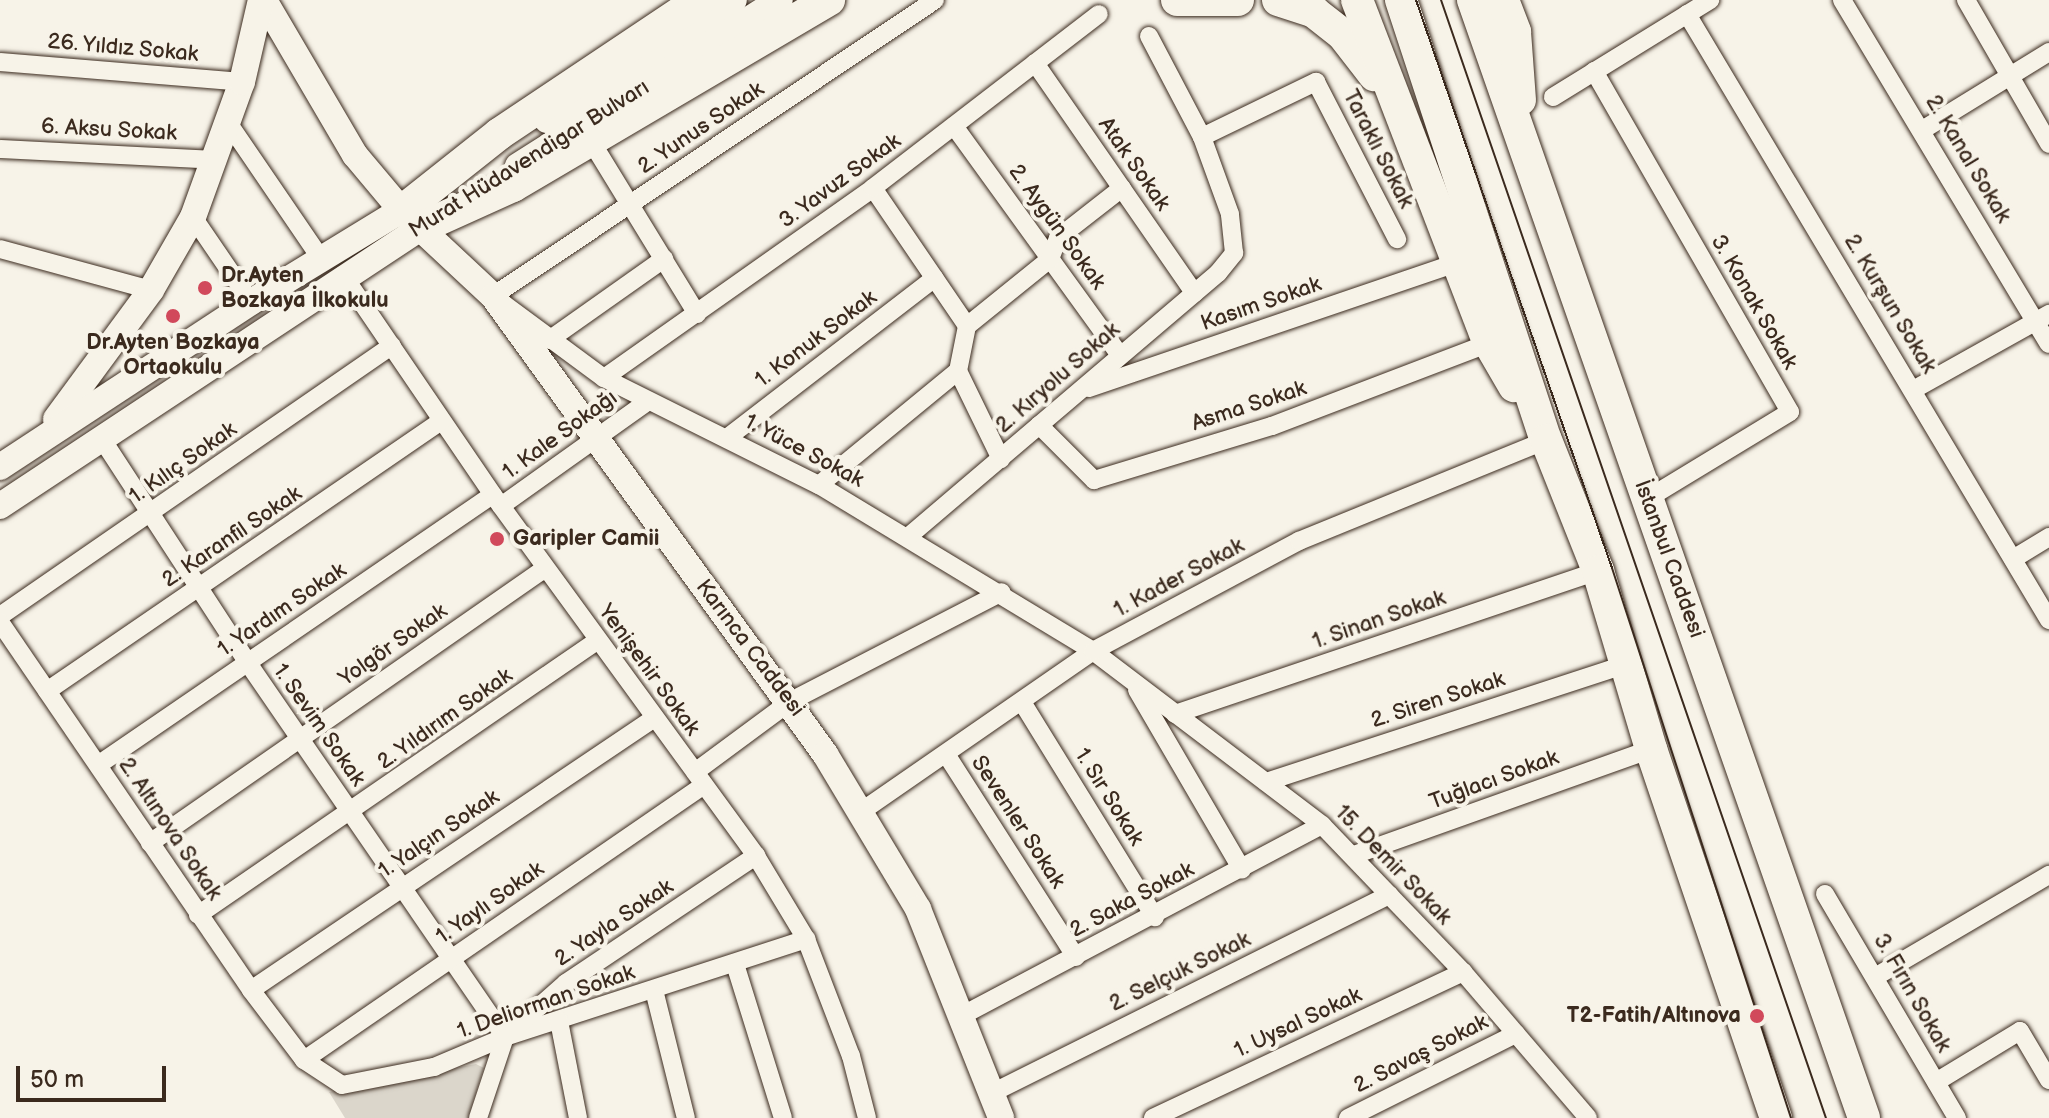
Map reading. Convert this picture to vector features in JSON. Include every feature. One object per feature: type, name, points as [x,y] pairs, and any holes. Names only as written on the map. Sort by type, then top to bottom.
[{"type":"highway","points":[[411,219],[499,134],[699,0]]},
{"type":"highway","points":[[411,219],[513,186],[829,0]]},
{"type":"highway","points":[[1177,0],[1238,0]]},
{"type":"highway","points":[[1278,0],[1314,12],[1343,35],[1396,107]]},
{"type":"highway","points":[[1357,0],[1489,343],[1546,440]]},
{"type":"highway","points":[[1401,0],[1546,440],[1598,571],[1651,749],[1776,1118]]},
{"type":"highway","name":"İstanbul Caddesi","points":[[1473,0],[1864,1118]]},
{"type":"highway","points":[[1503,0],[1515,32]]},
{"type":"highway","points":[[1511,0],[1524,147]]},
{"type":"main road","points":[[46,434],[151,290],[193,217],[229,124],[262,0]]},
{"type":"main road","name":"Karınca Caddesi","points":[[262,0],[355,155],[411,219],[493,296],[791,701],[862,811],[918,909],[963,1015],[1001,1118]]},
{"type":"main road","name":"Murat Hüdavendigar Bulvarı","points":[[0,506],[343,275],[411,219],[734,0]]},
{"type":"main road","name":"Murat Hüdavendigar Bulvarı","points":[[0,467],[46,434],[321,259],[411,219],[780,0]]},
{"type":"street","name":"2. Yunus Sokak","points":[[493,296],[935,0]]},
{"type":"street","points":[[1553,97],[1710,0]]},
{"type":"street","name":"2. Kanal Sokak","points":[[1842,0],[2043,318],[2049,344]]},
{"type":"street","points":[[1966,0],[2049,144]]},
{"type":"street","name":"3. Yavuz Sokak","points":[[604,378],[873,188],[1099,14]]},
{"type":"street","name":"2. Kurşun Sokak","points":[[1687,14],[2049,620]]},
{"type":"street","points":[[1149,36],[1202,137]]},
{"type":"street","points":[[1924,129],[2049,52]]},
{"type":"street","name":"26. Yıldız Sokak","points":[[0,62],[242,82]]},
{"type":"street","name":"Atak Sokak","points":[[1035,63],[1194,293]]},
{"type":"street","name":"3. Konak Sokak","points":[[1594,71],[1790,412],[1647,499]]},
{"type":"street","name":"Taraklı Sokak","points":[[1202,137],[1316,82],[1397,239]]},
{"type":"street","points":[[229,124],[321,259]]},
{"type":"street","name":"2. Aygün Sokak","points":[[954,126],[1120,355]]},
{"type":"street","name":"2. Kıryolu Sokak","points":[[909,536],[1194,293],[1234,253],[1230,214],[1202,137]]},
{"type":"street","points":[[591,141],[697,314]]},
{"type":"street","name":"6. Aksu Sokak","points":[[0,149],[216,160]]},
{"type":"street","points":[[873,188],[967,326]]},
{"type":"street","points":[[1001,459],[958,371],[967,326],[1050,259],[1058,238],[1122,188]]},
{"type":"street","points":[[193,217],[251,302]]},
{"type":"street","points":[[0,249],[151,290]]},
{"type":"street","points":[[549,340],[664,259]]},
{"type":"street","name":"Kasım Sokak","points":[[1081,391],[1457,263]]},
{"type":"street","name":"Yenişehir Sokak","points":[[343,275],[545,568],[756,856],[806,939],[851,1056],[867,1118]]},
{"type":"street","name":"1. Konuk Sokak","points":[[727,438],[935,278]]},
{"type":"street","name":"1. Yüce Sokak","points":[[493,296],[604,378],[819,485],[1002,592],[1093,651]]},
{"type":"street","points":[[1913,390],[2043,318]]},
{"type":"street","name":"Asma Sokak","points":[[1039,425],[1094,480],[1272,426],[1489,343]]},
{"type":"street","name":"1. Kılıç Sokak","points":[[0,619],[392,346]]},
{"type":"street","points":[[819,485],[958,371]]},
{"type":"street","name":"1. Kale Sokağı","points":[[497,500],[597,439],[647,402]]},
{"type":"street","name":"2. Karanfil Sokak","points":[[47,691],[442,421]]},
{"type":"street","name":"1. Sevim Sokak","points":[[100,436],[248,663],[505,1037]]},
{"type":"street","name":"1. Kader Sokak","points":[[862,811],[1093,651],[1299,541],[1546,440]]},
{"type":"street","name":"1. Yardım Sokak","points":[[98,765],[497,500]]},
{"type":"street","points":[[2013,559],[2049,537]]},
{"type":"street","name":"Yolgör Sokak","points":[[150,843],[545,568]]},
{"type":"street","name":"1. Sinan Sokak","points":[[1175,714],[1598,571]]},
{"type":"street","name":"1. Yaylı Sokak","points":[[304,1060],[451,959],[699,778],[791,701],[1002,592]]},
{"type":"street","name":"2. Altınova Sokak","points":[[0,619],[198,915],[304,1060]]},
{"type":"street","name":"2. Yıldırım Sokak","points":[[198,915],[351,814],[598,640]]},
{"type":"street","name":"15. Demir Sokak","points":[[1093,651],[1322,825],[1354,855],[1463,972],[1588,1118]]},
{"type":"street","name":"2. Siren Sokak","points":[[1266,782],[1626,664]]},
{"type":"street","points":[[1131,680],[1242,870]]},
{"type":"street","name":"1. Sır Sokak","points":[[1022,702],[1155,917]]},
{"type":"street","name":"1. Yalçın Sokak","points":[[251,990],[655,718]]},
{"type":"street","name":"Tuğlacı Sokak","points":[[1354,855],[1651,749]]},
{"type":"street","name":"Sevenler Sokak","points":[[946,754],[1076,957]]},
{"type":"street","name":"2. Saka Sokak","points":[[963,1015],[1155,917],[1322,825]]},
{"type":"street","name":"2. Yayla Sokak","points":[[505,1037],[566,983],[756,856]]},
{"type":"street","points":[[1875,977],[2049,875]]},
{"type":"street","name":"3. Fırın Sokak","points":[[1825,894],[1957,1118]]},
{"type":"street","name":"2. Selçuk Sokak","points":[[992,1093],[1389,895]]},
{"type":"street","name":"1. Deliorman Sokak","points":[[304,1060],[342,1085],[380,1082],[434,1067],[505,1037],[806,939]]},
{"type":"street","points":[[735,964],[783,1118]]},
{"type":"street","name":"1. Uysal Sokak","points":[[1153,1118],[1463,972]]},
{"type":"street","points":[[654,990],[686,1118]]},
{"type":"street","points":[[559,1021],[578,1118]]},
{"type":"street","points":[[1936,1082],[2020,1031],[2049,1080]]},
{"type":"street","name":"2. Savaş Sokak","points":[[1348,1118],[1516,1034]]},
{"type":"street","points":[[478,1118],[505,1037]]},
{"type":"shaded area","points":[[476,1064],[484,1068],[468,1118],[345,1118],[329,1092]]},
{"type":"tram line","points":[[1416,0],[1612,568],[1791,1118]]},
{"type":"tram line","points":[[1441,0],[1826,1118]]},
{"type":"place","name":"Dr.Ayten Bozkaya İlkokulu","points":[[205,288]]},
{"type":"place","name":"Dr.Ayten Bozkaya Ortaokulu","points":[[173,316]]},
{"type":"place","name":"Garipler Camii","points":[[497,539]]},
{"type":"place","name":"T2-Fatih/Altınova","points":[[1757,1016]]}]
